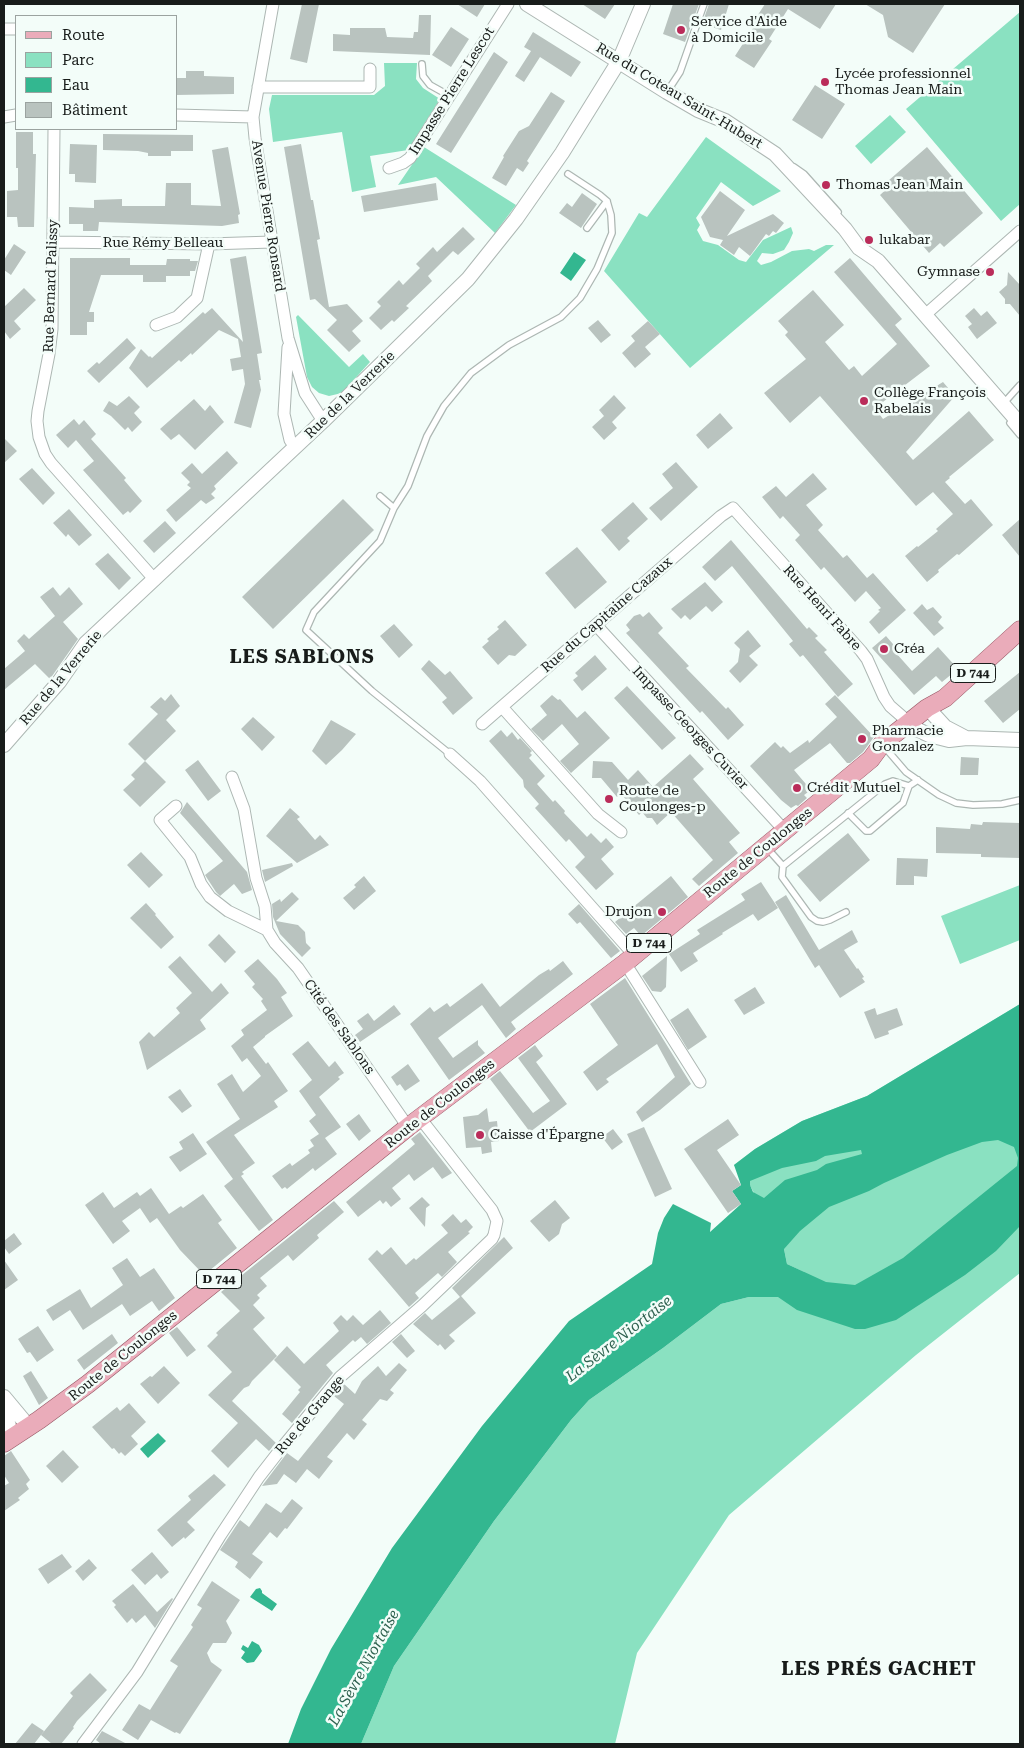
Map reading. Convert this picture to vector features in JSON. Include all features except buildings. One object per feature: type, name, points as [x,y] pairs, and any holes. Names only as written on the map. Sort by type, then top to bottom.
[{"type":"main road","name":"Route de Coulonges","points":[[8,1440],[88,1384],[414,1123],[630,960],[871,759],[882,744],[915,720],[935,702],[945,698],[1020,630]]},
{"type":"main road","name":"Route de Coulonges","points":[[871,759],[888,752],[915,720]]},
{"type":"street","name":"Avenue Pierre Ronsard","points":[[273,4],[253,117],[255,138],[288,338],[305,393],[323,421]]},
{"type":"street","name":"Impasse Pierre Lescot","points":[[389,168],[403,164],[410,158],[448,95],[508,4]]},
{"type":"street","name":"Rue du Coteau Saint-Hubert","points":[[527,4],[542,8],[585,41],[698,110],[725,121],[775,154],[845,230],[859,248],[878,261],[1020,424]]},
{"type":"street","name":"Rue de la Verrerie","points":[[4,745],[59,682],[86,643],[323,421],[413,334],[474,271],[516,219],[562,153],[619,61],[643,4]]},
{"type":"street","points":[[258,86],[370,87],[370,69]]},
{"type":"street","points":[[178,115],[253,117]]},
{"type":"street","name":"Rue Bernard Palissy","points":[[54,130],[54,242],[51,342],[37,421],[42,445],[51,463],[155,580]]},
{"type":"street","points":[[925,315],[1020,231]]},
{"type":"street","name":"Rue Rémy Belleau","points":[[54,242],[209,244],[272,242]]},
{"type":"street","points":[[156,325],[177,317],[197,298],[209,244]]},
{"type":"street","points":[[288,338],[284,414],[290,440],[295,447]]},
{"type":"street","name":"Rue du Capitaine Cazaux","points":[[482,724],[721,516],[733,508]]},
{"type":"street","name":"Rue Henri Fabre","points":[[733,508],[861,651],[867,659],[884,697],[915,720]]},
{"type":"street","name":"Impasse Georges Cuvier","points":[[596,625],[785,831]]},
{"type":"street","points":[[502,707],[598,814],[621,832]]},
{"type":"street","points":[[915,720],[929,735],[949,740],[967,738],[1020,740]]},
{"type":"street","points":[[915,720],[945,727],[967,738]]},
{"type":"street","points":[[450,754],[480,781],[630,960],[700,1082]]},
{"type":"street","points":[[232,777],[244,809],[256,878],[265,906],[267,930]]},
{"type":"street","name":"Cité des Sablons","points":[[176,806],[160,820],[190,857],[201,884],[210,897],[228,911],[267,930],[298,968],[414,1123]]},
{"type":"street","name":"Rue de Grange","points":[[83,1744],[137,1672],[220,1536],[259,1477],[280,1450],[340,1377],[422,1306],[492,1239],[497,1227],[492,1210],[414,1123]]},
{"type":"street","points":[[4,1397],[29,1427]]},
{"type":"street","points":[[4,1409],[8,1440]]},
{"type":"lane","points":[[667,92],[680,72],[704,4]]},
{"type":"lane","points":[[422,64],[423,76],[430,85],[448,95]]},
{"type":"lane","points":[[450,754],[372,691],[306,630],[314,612],[380,541],[394,508],[408,486],[427,436],[444,406],[472,373],[509,345],[560,317],[580,298],[597,269],[612,233],[611,215],[607,201],[568,174]]},
{"type":"lane","points":[[587,228],[607,201]]},
{"type":"lane","points":[[1003,404],[1020,385]]},
{"type":"lane","points":[[992,390],[992,401],[1020,435]]},
{"type":"lane","points":[[380,496],[394,508]]},
{"type":"lane","points":[[888,752],[902,768],[918,780],[939,794],[962,805],[1002,804],[1020,800]]},
{"type":"lane","points":[[783,866],[889,782],[893,780],[909,786]]},
{"type":"lane","points":[[848,813],[866,831],[870,831],[903,803],[909,786],[918,780]]},
{"type":"lane","points":[[766,846],[783,866],[782,877],[811,917],[823,922],[846,912]]},
{"type":"green space","points":[[1020,12],[1020,204],[1001,221],[906,109]]},
{"type":"green space","points":[[384,63],[417,63],[416,79],[423,88],[440,99],[408,150],[370,156],[376,187],[352,192],[342,132],[273,142],[269,109],[272,95],[374,95],[385,86]]},
{"type":"green space","points":[[890,115],[906,132],[871,164],[855,146]]},
{"type":"green space","points":[[706,137],[781,191],[753,206],[721,182],[696,218],[700,225],[697,230],[703,241],[718,245],[739,260],[746,262],[763,240],[791,227],[793,233],[784,250],[773,254],[762,253],[757,261],[761,265],[792,251],[809,249],[814,251],[826,245],[834,245],[690,368],[604,271],[639,213],[647,217]]},
{"type":"green space","points":[[424,147],[516,205],[495,233],[436,177],[398,185]]},
{"type":"green space","points":[[298,315],[349,367],[363,354],[370,362],[342,393],[329,396],[319,393],[312,387],[307,377],[296,317]]},
{"type":"green space","points":[[1020,885],[1020,940],[960,964],[941,916]]},
{"type":"green space","points":[[1020,1004],[1020,1273],[916,1355],[729,1515],[637,1653],[615,1744],[361,1744],[394,1666],[494,1521],[571,1420],[589,1400],[721,1304],[749,1297],[778,1297],[804,1272],[787,1264],[784,1249],[746,1178],[734,1165],[755,1149],[802,1121],[867,1096]]},
{"type":"water","points":[[574,252],[586,260],[571,281],[560,273]]},
{"type":"water","name":"La Sèvre Niortaise","points":[[1020,1004],[1020,1226],[996,1251],[965,1275],[896,1320],[865,1329],[855,1329],[797,1310],[778,1297],[749,1297],[721,1304],[589,1400],[571,1420],[494,1521],[394,1666],[361,1744],[288,1744],[301,1709],[331,1649],[392,1548],[482,1426],[569,1321],[652,1264],[658,1233],[664,1218],[673,1204],[711,1223],[710,1232],[741,1204],[732,1191],[741,1185],[734,1165],[755,1149],[802,1121],[867,1096]],"holes":[[[998,1140],[1014,1147],[1018,1158],[1017,1166],[903,1258],[855,1285],[826,1282],[787,1264],[784,1249],[800,1231],[829,1207],[947,1155],[982,1142]],[[861,1150],[862,1154],[826,1164],[817,1170],[785,1180],[764,1198],[753,1192],[750,1185],[750,1181],[782,1168],[816,1161],[825,1156]]]},
{"type":"water","points":[[158,1433],[166,1441],[148,1458],[140,1449]]},
{"type":"water","points":[[260,1588],[262,1593],[277,1604],[272,1611],[250,1597],[256,1589]]},
{"type":"water","points":[[252,1641],[259,1645],[262,1651],[254,1662],[247,1663],[241,1658],[245,1652],[241,1649],[243,1645],[248,1648]]},
{"type":"place","name":"Service d'Aide à Domicile","points":[[681,30]]},
{"type":"place","name":"Lycée professionnel Thomas Jean Main","points":[[825,82]]},
{"type":"place","name":"Thomas Jean Main","points":[[826,185]]},
{"type":"place","name":"lukabar","points":[[869,240]]},
{"type":"place","name":"Gymnase","points":[[990,272]]},
{"type":"place","name":"Collège François Rabelais","points":[[864,401]]},
{"type":"place","name":"Créa","points":[[884,649]]},
{"type":"place","name":"Pharmacie Gonzalez","points":[[862,739]]},
{"type":"place","name":"Crédit Mutuel","points":[[797,788]]},
{"type":"place","name":"Route de Coulonges-p","points":[[609,799]]},
{"type":"place","name":"Drujon","points":[[662,912]]},
{"type":"place","name":"Caisse d'Épargne","points":[[480,1135]]},
{"type":"district","name":"LES SABLONS","points":[[302,657]]},
{"type":"district","name":"LES PRÉS GACHET","points":[[879,1669]]}]
